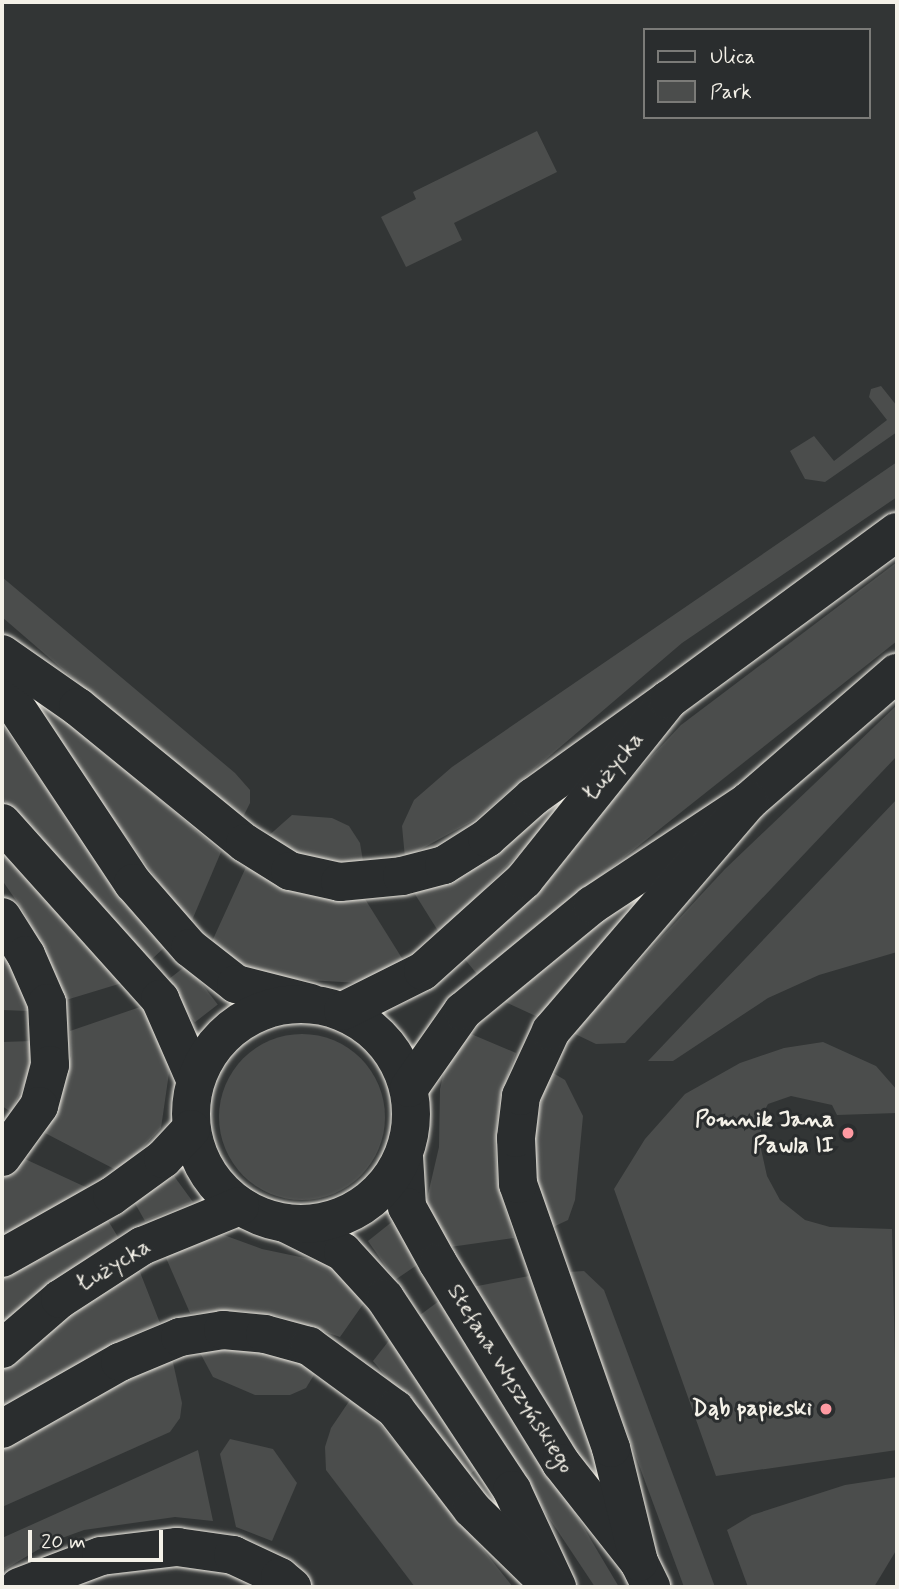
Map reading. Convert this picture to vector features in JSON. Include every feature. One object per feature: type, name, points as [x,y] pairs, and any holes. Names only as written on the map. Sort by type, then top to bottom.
[{"type":"main road","name":"Łużycka","points":[[327,1007],[423,971],[524,880],[668,700],[897,531]]},
{"type":"main road","points":[[2,654],[78,707],[245,843],[290,871],[340,882],[402,876],[444,864],[487,838],[533,797],[668,700]]},
{"type":"main road","points":[[409,1088],[463,1010],[592,905],[749,802],[897,673]]},
{"type":"main road","points":[[2,686],[133,883],[190,948],[236,985],[327,1007],[373,1029],[396,1056],[409,1088],[412,1122],[404,1156],[384,1187],[356,1210],[321,1222],[285,1223]]},
{"type":"main road","points":[[645,1575],[611,1448],[518,1184],[516,1138],[521,1096],[551,1031],[749,802]]},
{"type":"main road","points":[[2,823],[160,999],[195,1079]]},
{"type":"main road","points":[[2,917],[26,955],[47,1003],[50,1065],[39,1107],[2,1157]]},
{"type":"main road","points":[[327,1007],[282,1005],[254,1013],[229,1029],[209,1052],[195,1079],[191,1129],[207,1172],[240,1206],[285,1223],[343,1252],[385,1298],[512,1490],[555,1587]]},
{"type":"main road","points":[[2,1258],[112,1196],[163,1159],[191,1129]]},
{"type":"main road","name":"Stefana Wyszyńskiego","points":[[404,1156],[407,1207],[438,1263],[561,1463],[645,1575]]},
{"type":"main road","name":"Łużycka","points":[[2,1349],[60,1299],[142,1246],[240,1206]]},
{"type":"main road","points":[[2,1429],[120,1362],[180,1337],[223,1330],[265,1334],[298,1343],[333,1361],[395,1409],[472,1509],[555,1587]]},
{"type":"main road","points":[[19,1587],[101,1556],[177,1547],[233,1555],[280,1577],[292,1587]]},
{"type":"green space","points":[[537,131],[557,172],[454,223],[462,240],[406,267],[381,217],[416,199],[413,192]]},
{"type":"green space","points":[[881,386],[897,406],[897,432],[825,482],[805,479],[790,451],[814,436],[834,461],[887,420],[869,397],[871,389]]},
{"type":"green space","points":[[897,462],[897,497],[682,643],[476,819],[405,858],[402,826],[414,800],[452,767]]},
{"type":"green space","points":[[897,562],[897,641],[477,974],[463,957],[681,725]]},
{"type":"green space","points":[[2,577],[235,773],[250,790],[250,803],[240,823],[2,617]]},
{"type":"green space","points":[[43,699],[221,852],[190,925],[33,708]]},
{"type":"green space","points":[[897,705],[897,756],[625,1043],[596,1044],[573,1033],[725,869]]},
{"type":"green space","points":[[2,725],[82,839],[167,945],[151,960],[2,798]]},
{"type":"green space","points":[[554,797],[564,808],[440,934],[413,891]]},
{"type":"green space","points":[[897,799],[897,952],[819,975],[768,998],[673,1061],[648,1061]]},
{"type":"green space","points":[[292,815],[332,818],[349,826],[360,843],[363,861],[348,864],[300,854],[266,838]]},
{"type":"green space","points":[[2,847],[122,983],[66,1000],[24,912],[2,880]]},
{"type":"green space","points":[[246,867],[291,890],[345,901],[365,899],[405,963],[359,983],[273,978],[209,948]]},
{"type":"green space","points":[[639,890],[646,898],[540,1018],[501,1000]]},
{"type":"green space","points":[[2,949],[20,980],[28,1011],[2,1010]]},
{"type":"green space","points":[[187,965],[218,1004],[195,1022],[164,983]]},
{"type":"green space","points":[[143,1006],[167,1052],[169,1073],[161,1128],[120,1172],[45,1133],[71,1056],[70,1031]]},
{"type":"green space","points":[[464,1031],[516,1053],[500,1097],[495,1144],[498,1185],[514,1238],[443,1248],[426,1203],[439,1147],[440,1089],[447,1059]]},
{"type":"green space","points":[[302,1034],[334,1040],[361,1058],[379,1085],[385,1117],[379,1149],[361,1176],[334,1194],[302,1200],[270,1194],[243,1176],[225,1149],[219,1117],[225,1085],[243,1058],[270,1040]]},
{"type":"green space","points":[[32,1041],[28,1077],[11,1112],[2,1106],[2,1042]]},
{"type":"green space","points":[[823,1042],[876,1066],[897,1090],[897,1113],[837,1115],[832,1105],[791,1096],[768,1104],[761,1117],[761,1149],[767,1176],[780,1200],[805,1220],[830,1227],[892,1229],[897,1450],[716,1476],[614,1189],[645,1139],[685,1094],[740,1063],[784,1048]]},
{"type":"green space","points":[[548,1070],[565,1080],[583,1116],[575,1200],[568,1220],[551,1228],[538,1192],[532,1147]]},
{"type":"green space","points":[[25,1159],[92,1190],[2,1240],[2,1180]]},
{"type":"green space","points":[[174,1176],[193,1202],[145,1221],[133,1200]]},
{"type":"green space","points":[[107,1219],[118,1237],[43,1289],[2,1327],[2,1273]]},
{"type":"green space","points":[[393,1221],[417,1265],[395,1280],[368,1241]]},
{"type":"green space","points":[[221,1234],[262,1249],[324,1262],[351,1280],[366,1300],[340,1337],[278,1316],[242,1311],[190,1313],[163,1251]]},
{"type":"green space","points":[[138,1267],[160,1323],[126,1337],[2,1408],[2,1368],[47,1325]]},
{"type":"green space","points":[[584,1271],[604,1290],[715,1587],[684,1587],[568,1272]]},
{"type":"green space","points":[[529,1276],[594,1452],[602,1477],[596,1483],[467,1288]]},
{"type":"green space","points":[[439,1301],[553,1476],[619,1587],[595,1587],[416,1318]]},
{"type":"green space","points":[[391,1338],[476,1469],[468,1476],[373,1361]]},
{"type":"green space","points":[[221,1346],[292,1356],[317,1370],[306,1388],[290,1395],[255,1395],[213,1377],[198,1349]]},
{"type":"green space","points":[[172,1358],[182,1403],[180,1418],[170,1432],[2,1507],[2,1448],[102,1391]]},
{"type":"green space","points":[[354,1394],[513,1587],[415,1587],[326,1470],[325,1447],[331,1428]]},
{"type":"green space","points":[[230,1439],[273,1449],[297,1483],[272,1541],[236,1527],[220,1454]]},
{"type":"green space","points":[[198,1450],[213,1521],[175,1517],[84,1530],[51,1542],[2,1571],[2,1538]]},
{"type":"green space","points":[[897,1477],[897,1549],[874,1587],[748,1587],[727,1530],[752,1515],[845,1485]]},
{"type":"place","name":"Pomnik Jana Pawla II","points":[[848,1133]]},
{"type":"place","name":"Dąb papieski","points":[[826,1409]]}]
